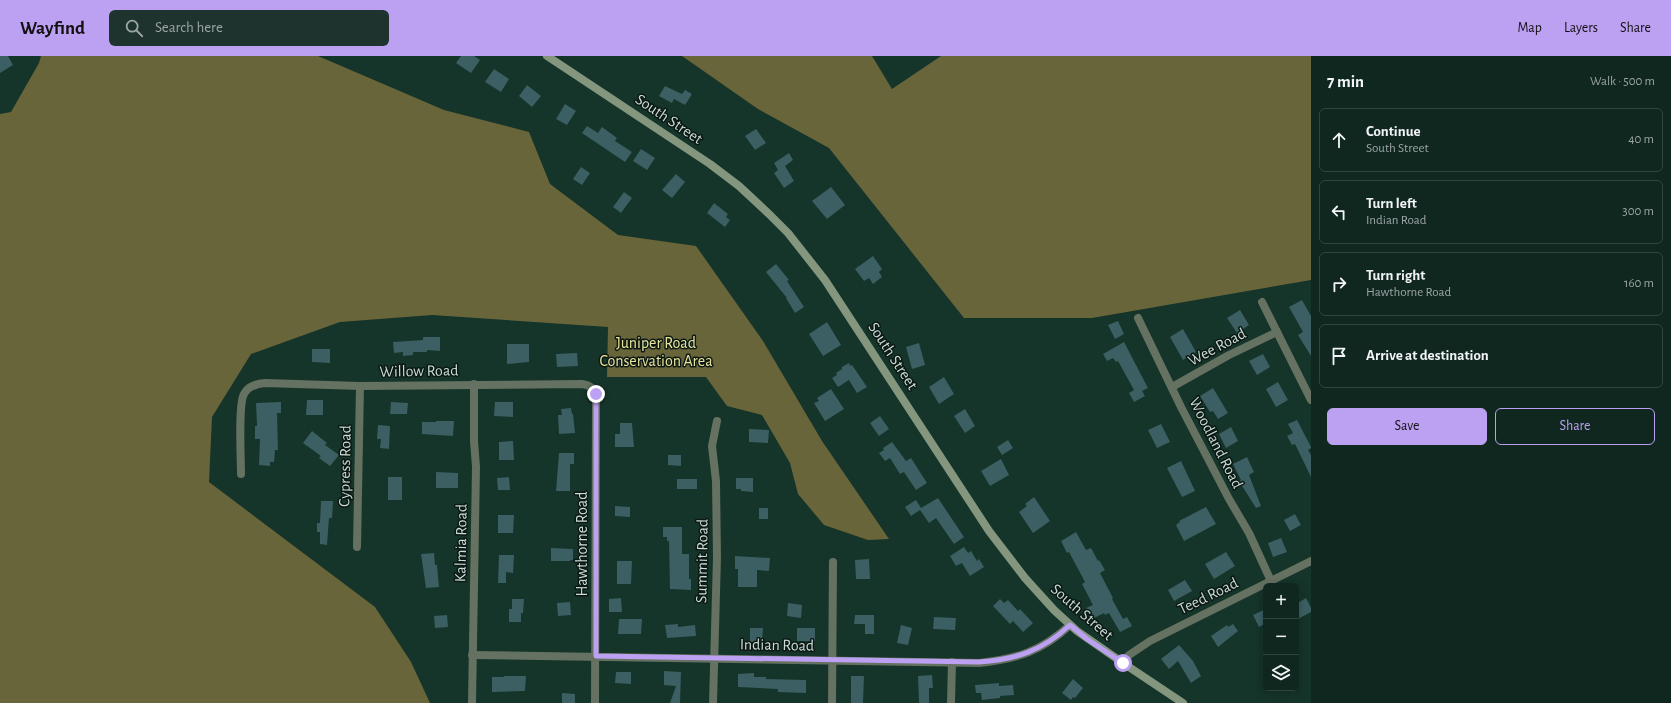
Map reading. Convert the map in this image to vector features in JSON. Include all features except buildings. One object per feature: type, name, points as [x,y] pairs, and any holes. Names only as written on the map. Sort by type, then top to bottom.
[{"type":"main road","name":"South Street","points":[[547,56],[720,171],[750,195],[788,233],[834,292],[996,542],[1025,578],[1070,625],[1087,639],[1183,703]]},
{"type":"street","points":[[1262,302],[1311,400]]},
{"type":"street","name":"Woodland Road","points":[[1138,318],[1229,499],[1249,533],[1271,581]]},
{"type":"street","name":"Wee Road","points":[[1172,387],[1229,355],[1277,332]]},
{"type":"street","name":"Kalmia Road","points":[[472,703],[476,474],[474,441],[474,384]]},
{"type":"street","name":"Willow Road","points":[[241,474],[242,401],[247,390],[255,385],[360,386],[582,384],[592,387]]},
{"type":"street","name":"Cypress Road","points":[[357,547],[360,386]]},
{"type":"street","name":"Hawthorne Road","points":[[592,387],[596,397],[595,703]]},
{"type":"street","name":"Summit Road","points":[[713,703],[718,557],[716,481],[712,452],[713,438],[717,421]]},
{"type":"street","name":"Teed Road","points":[[1123,663],[1129,656],[1150,641],[1311,560]]},
{"type":"street","points":[[832,703],[833,562]]},
{"type":"street","name":"Indian Road","points":[[472,655],[989,662],[1021,656],[1044,646],[1070,625]]},
{"type":"street","points":[[951,703],[952,662]]},
{"type":"green space","name":"Juniper Road Conservation Area","points":[[41,56],[318,56],[444,110],[529,132],[550,184],[618,235],[696,246],[763,341],[822,441],[889,539],[868,540],[824,525],[798,494],[790,463],[762,415],[727,406],[706,377],[607,377],[608,327],[432,315],[340,322],[251,354],[212,417],[209,482],[375,607],[411,662],[430,703],[0,703],[0,114],[11,112],[39,63]]},
{"type":"green space","points":[[682,56],[872,56],[892,89],[941,56],[1311,56],[1311,280],[1092,318],[964,318],[829,148],[758,109]]},
{"type":"route","points":[[596,394],[596,656],[979,662],[998,661],[1017,657],[1044,646],[1070,625],[1087,639],[1123,663]]}]
